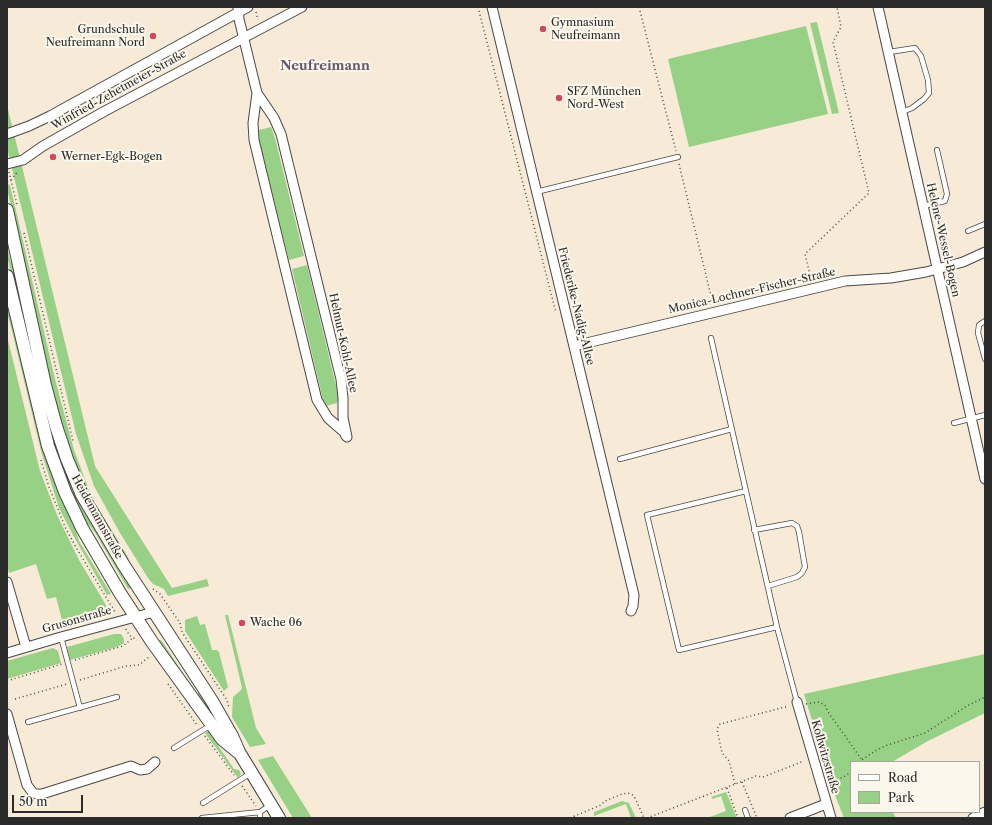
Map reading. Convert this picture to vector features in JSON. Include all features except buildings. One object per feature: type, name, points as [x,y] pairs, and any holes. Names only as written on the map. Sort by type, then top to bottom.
[{"type":"main road","name":"Heidemannstraße","points":[[13,210],[45,385],[67,459],[82,495],[123,564],[212,701],[251,773],[279,818]]},
{"type":"main road","name":"Heidemannstraße","points":[[7,276],[53,462],[82,528],[135,616],[211,725],[222,739],[239,752]]},
{"type":"street","name":"Winfried-Zehetmeier-Straße","points":[[7,134],[40,122],[238,10],[248,7]]},
{"type":"street","name":"Winfried-Zehetmeier-Straße","points":[[7,164],[23,160],[43,146],[68,132],[302,7]]},
{"type":"street","name":"Friederike-Nadig-Allee","points":[[492,7],[634,594],[631,611]]},
{"type":"street","name":"Helene-Wessel-Bogen","points":[[878,7],[985,479]]},
{"type":"street","name":"Helmut-Kohl-Allee","points":[[238,10],[243,38],[257,93],[274,118],[281,134],[341,380],[343,418],[347,437],[344,432],[328,418],[317,400],[254,140],[253,123],[257,93]]},
{"type":"street","name":"Monica-Lochner-Fischer-Straße","points":[[574,346],[845,281],[903,276],[938,269],[963,262],[985,252]]},
{"type":"street","points":[[7,582],[26,647]]},
{"type":"street","name":"Grusonstraße","points":[[7,653],[135,616],[154,612]]},
{"type":"street","name":"Kollwitzstraße","points":[[798,704],[831,818]]},
{"type":"street","points":[[7,714],[27,785],[33,793],[42,794],[130,766],[140,770],[147,769],[155,762]]},
{"type":"street","points":[[791,818],[826,804]]},
{"type":"street","points":[[973,818],[985,812]]},
{"type":"lane","points":[[889,52],[907,48],[915,48],[921,56],[928,80],[929,93],[912,108],[902,112]]},
{"type":"lane","points":[[923,206],[945,201],[947,194],[937,150]]},
{"type":"lane","points":[[536,192],[678,157]]},
{"type":"lane","points":[[968,232],[985,224]]},
{"type":"lane","points":[[985,321],[979,325],[978,333],[985,359]]},
{"type":"lane","points":[[711,338],[777,627],[798,704]]},
{"type":"lane","points":[[954,423],[985,415]]},
{"type":"lane","points":[[620,459],[732,429]]},
{"type":"lane","points":[[746,492],[647,515],[679,650],[777,627]]},
{"type":"lane","points":[[754,530],[792,523],[796,526],[799,532],[805,567],[802,573],[797,577],[768,586]]},
{"type":"lane","points":[[61,637],[80,708]]},
{"type":"lane","points":[[28,722],[117,697]]},
{"type":"lane","points":[[174,748],[211,725]]},
{"type":"lane","points":[[204,803],[251,773]]},
{"type":"lane","points":[[202,818],[260,812],[271,804]]},
{"type":"lane","points":[[745,810],[748,818]]},
{"type":"lane","points":[[260,812],[260,818]]},
{"type":"path","points":[[478,7],[556,316]]},
{"type":"path","points":[[814,288],[805,254],[869,193],[833,42],[841,27],[837,7]]},
{"type":"path","points":[[7,164],[11,180],[13,210]]},
{"type":"path","points":[[24,233],[75,447]]},
{"type":"path","points":[[108,615],[113,608]]},
{"type":"path","points":[[15,699],[126,666],[138,665],[149,657]]},
{"type":"path","points":[[735,784],[729,761],[722,754],[717,734],[717,729],[720,724],[798,704],[819,702],[825,705],[828,712],[862,760],[885,746],[925,733],[967,706],[985,697]]},
{"type":"path","points":[[647,818],[756,776],[763,777],[813,758]]},
{"type":"path","points":[[821,786],[839,780],[850,772]]},
{"type":"path","points":[[742,782],[757,818]]},
{"type":"path","points":[[727,788],[738,818]]},
{"type":"path","points":[[570,818],[602,805],[605,801],[628,793],[633,795],[644,818]]},
{"type":"green space","points":[[817,22],[839,113],[832,114],[810,23]]},
{"type":"green space","points":[[806,26],[828,114],[689,147],[668,59]]},
{"type":"green space","points":[[7,105],[95,466],[172,588],[207,579],[209,586],[168,596],[164,589],[153,584],[120,533],[94,486],[76,434],[7,148]]},
{"type":"green space","points":[[271,127],[304,256],[289,260],[259,140],[259,130]]},
{"type":"green space","points":[[7,184],[10,185],[55,379],[74,450],[92,498],[129,559],[126,561],[90,499],[67,446],[55,402]]},
{"type":"green space","points":[[7,247],[11,263],[17,273],[49,419],[131,588],[128,589],[96,534],[84,521],[59,464],[43,407],[7,256]]},
{"type":"green space","points":[[307,265],[339,398],[337,403],[326,406],[323,400],[292,269]]},
{"type":"green space","points":[[7,298],[79,541],[111,594],[107,595],[59,508],[41,451],[7,312]]},
{"type":"green space","points":[[7,336],[40,471],[57,515],[79,560],[106,605],[106,611],[100,615],[63,624],[56,597],[47,599],[36,564],[9,573],[7,564]]},
{"type":"green space","points":[[225,615],[228,615],[256,728],[266,744],[250,747],[232,717],[233,697],[242,688]]},
{"type":"green space","points":[[197,616],[200,625],[205,624],[212,650],[217,650],[219,652],[228,687],[224,691],[185,631],[185,620]]},
{"type":"green space","points":[[114,634],[121,634],[124,639],[124,643],[117,647],[70,660],[67,647]]},
{"type":"green space","points":[[161,640],[195,691],[203,697],[229,738],[157,641]]},
{"type":"green space","points":[[53,648],[58,651],[61,663],[7,679],[7,661]]},
{"type":"green space","points":[[985,654],[985,713],[926,742],[894,761],[850,761],[850,813],[894,813],[896,818],[844,818],[833,790],[804,694]]},
{"type":"green space","points":[[208,731],[234,769],[239,770],[241,774],[238,778],[205,733]]},
{"type":"green space","points":[[273,756],[312,818],[293,818],[258,760]]},
{"type":"green space","points":[[726,792],[737,818],[707,818],[726,811],[721,796],[713,799],[711,797]]},
{"type":"green space","points":[[622,801],[629,803],[636,818],[631,818],[626,804],[594,816],[594,812]]},
{"type":"place","name":"Gymnasium Neufreimann","points":[[543,29]]},
{"type":"place","name":"Grundschule Neufreimann Nord","points":[[153,36]]},
{"type":"place","name":"SFZ München Nord-West","points":[[559,98]]},
{"type":"place","name":"Werner-Egk-Bogen","points":[[53,157]]},
{"type":"place","name":"Wache 06","points":[[242,623]]},
{"type":"district","name":"Neufreimann","points":[[325,66]]}]
